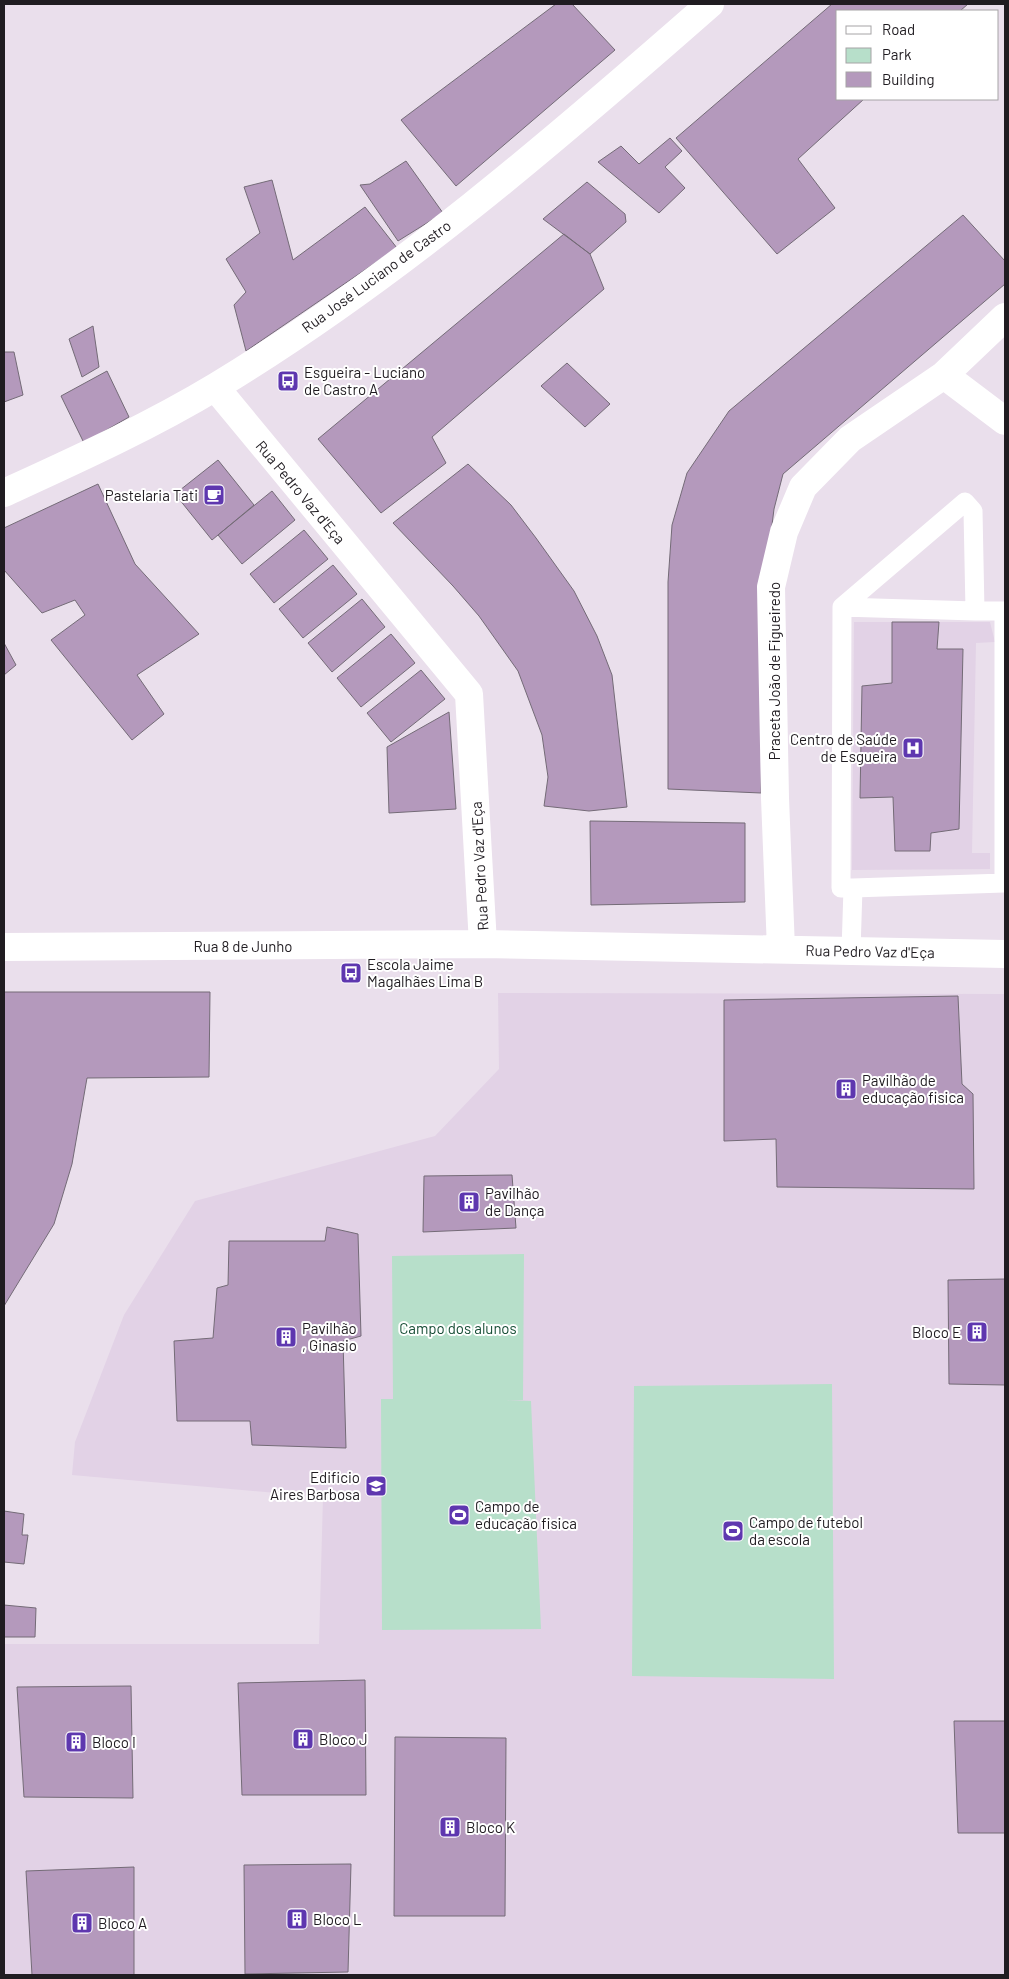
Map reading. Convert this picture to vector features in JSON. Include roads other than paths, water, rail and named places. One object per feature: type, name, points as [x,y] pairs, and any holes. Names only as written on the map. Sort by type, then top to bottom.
[{"type":"street","name":"Rua José Luciano de Castro","points":[[4,493],[108,446],[215,387],[259,360],[412,253],[562,134],[710,4]]},
{"type":"street","name":"Praceta João de Figueiredo","points":[[781,950],[775,798],[771,587],[784,532],[803,487],[850,439],[944,376],[1005,317]]},
{"type":"street","points":[[944,376],[1005,422]]},
{"type":"street","name":"Rua Pedro Vaz d'Eça","points":[[215,387],[469,694],[483,944],[1005,954]]},
{"type":"street","name":"Rua 8 de Junho","points":[[4,948],[483,944]]},
{"type":"lane","points":[[842,607],[975,611],[1004,611],[1004,882],[841,888],[842,607],[964,502],[973,511],[975,611]]},
{"type":"lane","points":[[851,951],[853,888]]},
{"type":"place","name":"Esgueira - Luciano de Castro A","points":[[288,381]]},
{"type":"place","name":"Pastelaria Tati","points":[[214,495]]},
{"type":"place","name":"Centro de Saúde de Esgueira","points":[[913,748]]},
{"type":"place","name":"Escola Jaime Magalhães Lima B","points":[[351,973]]},
{"type":"place","name":"Pavilhão de educação fisica","points":[[846,1089]]},
{"type":"place","name":"Pavilhão de Dança","points":[[469,1202]]},
{"type":"place","name":"Bloco E","points":[[977,1332]]},
{"type":"place","name":"Pavilhão , Ginasio","points":[[286,1337]]},
{"type":"place","name":"Edificio Aires Barbosa","points":[[376,1486]]},
{"type":"place","name":"Campo de educação fisica","points":[[459,1515]]},
{"type":"place","name":"Campo de futebol da escola","points":[[733,1531]]},
{"type":"place","name":"Bloco J","points":[[303,1739]]},
{"type":"place","name":"Bloco I","points":[[76,1742]]},
{"type":"place","name":"Bloco K","points":[[450,1827]]},
{"type":"place","name":"Bloco L","points":[[297,1919]]},
{"type":"place","name":"Bloco A","points":[[82,1923]]},
{"type":"park label","name":"Campo dos alunos","points":[[458,1328]]}]
